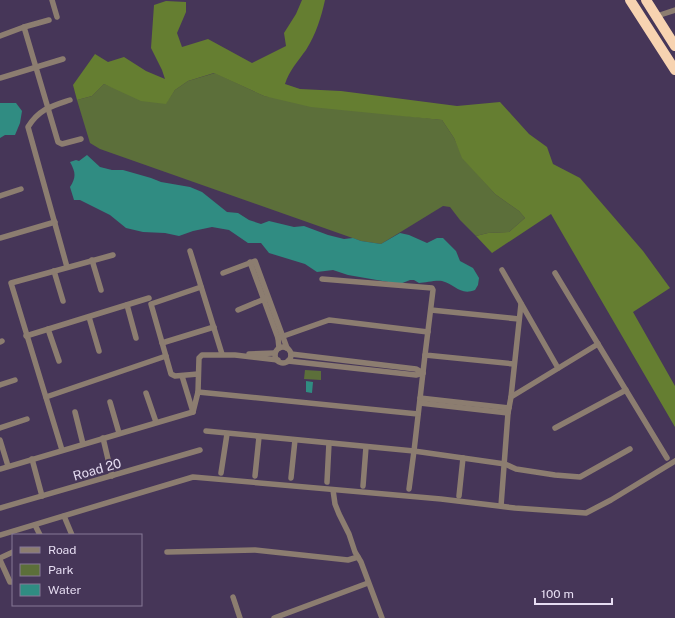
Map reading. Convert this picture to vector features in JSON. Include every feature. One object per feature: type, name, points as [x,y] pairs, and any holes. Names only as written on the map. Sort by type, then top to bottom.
[{"type":"highway","points":[[630,0],[675,70]]},
{"type":"highway","points":[[646,0],[675,46]]},
{"type":"street","points":[[52,0],[57,17]]},
{"type":"street","points":[[657,16],[675,10]]},
{"type":"street","points":[[0,36],[49,20]]},
{"type":"street","points":[[24,27],[58,142],[62,144],[81,139]]},
{"type":"street","points":[[0,78],[63,59]]},
{"type":"street","points":[[68,267],[28,127],[33,119],[47,107],[70,100]]},
{"type":"street","points":[[0,196],[21,189]]},
{"type":"street","points":[[0,238],[54,222]]},
{"type":"street","points":[[190,251],[222,354]]},
{"type":"street","points":[[62,450],[26,336],[11,282],[113,255]]},
{"type":"street","points":[[92,260],[101,290]]},
{"type":"street","points":[[223,273],[252,262],[267,298],[280,337],[291,354],[416,368],[423,373]]},
{"type":"street","points":[[502,270],[558,368]]},
{"type":"street","points":[[54,271],[63,301]]},
{"type":"street","points":[[555,273],[667,458]]},
{"type":"street","points":[[322,280],[430,288],[433,290],[409,489]]},
{"type":"street","points":[[198,374],[172,376],[151,304],[201,287]]},
{"type":"street","points":[[26,336],[149,298]]},
{"type":"street","points":[[238,310],[267,298]]},
{"type":"street","points":[[501,506],[508,411],[511,397],[521,304]]},
{"type":"street","points":[[127,305],[136,338]]},
{"type":"street","points":[[431,310],[519,319]]},
{"type":"street","points":[[88,317],[99,351]]},
{"type":"street","points":[[280,337],[329,320],[428,332]]},
{"type":"street","points":[[162,343],[214,327]]},
{"type":"street","points":[[48,329],[59,361]]},
{"type":"street","points":[[278,360],[277,350],[280,337]]},
{"type":"street","points":[[511,397],[598,344]]},
{"type":"street","points":[[235,355],[287,348]]},
{"type":"street","points":[[193,412],[198,392],[200,356],[222,354],[278,360],[282,363],[288,361],[416,375],[423,373]]},
{"type":"street","points":[[288,361],[291,354]]},
{"type":"street","points":[[425,355],[514,364]]},
{"type":"street","points":[[46,397],[166,356]]},
{"type":"street","points":[[182,376],[193,412]]},
{"type":"street","points":[[0,385],[15,380]]},
{"type":"street","points":[[555,428],[626,390]]},
{"type":"street","points":[[198,392],[418,414]]},
{"type":"street","points":[[146,393],[156,422]]},
{"type":"street","points":[[420,400],[508,411]]},
{"type":"street","points":[[110,402],[119,433]]},
{"type":"street","points":[[75,412],[83,444]]},
{"type":"street","points":[[0,469],[193,412]]},
{"type":"street","points":[[0,428],[27,418]]},
{"type":"street","points":[[206,432],[414,451],[505,464],[516,469],[580,477],[630,449]]},
{"type":"street","points":[[221,473],[227,434]]},
{"type":"street","points":[[255,476],[259,437]]},
{"type":"street","points":[[103,438],[112,476]]},
{"type":"street","points":[[0,440],[8,466]]},
{"type":"street","points":[[291,478],[295,440]]},
{"type":"street","points":[[327,482],[329,443]]},
{"type":"street","points":[[363,486],[366,447]]},
{"type":"street","name":"Road 20","points":[[0,508],[200,450]]},
{"type":"street","points":[[459,496],[463,458]]},
{"type":"street","points":[[32,459],[42,496]]},
{"type":"street","points":[[0,535],[193,477],[586,513],[675,461]]},
{"type":"street","points":[[333,490],[339,514],[361,562],[382,618]]},
{"type":"street","points":[[64,516],[72,534]]},
{"type":"street","points":[[35,525],[40,534]]},
{"type":"street","points":[[167,552],[256,550],[348,560],[358,557]]},
{"type":"street","points":[[12,553],[0,559],[10,582],[12,582]]},
{"type":"street","points":[[274,618],[368,583]]},
{"type":"street","points":[[233,597],[240,618]]},
{"type":"green space","points":[[215,73],[264,96],[442,120],[454,138],[463,158],[495,194],[519,211],[525,218],[509,232],[488,233],[476,236],[460,220],[450,207],[443,206],[381,244],[361,241],[100,149],[90,143],[77,100],[92,96],[104,84],[166,103],[175,90],[188,81]]},
{"type":"green space","points":[[305,370],[321,371],[321,380],[304,379]]},
{"type":"shaded area","points":[[302,0],[325,0],[320,20],[313,38],[291,70],[285,84],[300,89],[341,91],[457,106],[500,102],[529,134],[547,147],[553,164],[580,178],[643,251],[670,288],[633,312],[675,386],[675,427],[551,214],[492,253],[476,236],[488,233],[509,232],[525,218],[519,211],[495,194],[462,158],[454,138],[442,120],[311,107],[264,96],[214,73],[188,81],[175,90],[166,104],[141,101],[104,84],[92,96],[77,100],[73,85],[95,54],[108,62],[124,57],[146,71],[165,79],[151,48],[154,5],[166,1],[186,2],[186,12],[177,33],[182,47],[208,39],[252,63],[286,46],[284,33],[296,14]]},
{"type":"water","points":[[0,103],[16,103],[22,111],[20,123],[15,135],[5,135],[0,138]]},
{"type":"water","points":[[87,155],[100,167],[112,170],[123,170],[161,182],[190,187],[202,192],[227,212],[238,213],[249,220],[261,224],[269,221],[294,227],[304,226],[344,239],[353,238],[361,241],[381,244],[400,233],[409,235],[427,243],[437,238],[443,238],[456,251],[460,261],[473,268],[479,278],[478,285],[475,290],[465,292],[447,282],[442,281],[419,283],[414,280],[410,280],[400,284],[348,275],[333,270],[317,272],[305,264],[269,253],[261,243],[248,243],[229,230],[212,227],[179,236],[165,233],[143,232],[126,228],[110,215],[80,200],[74,200],[70,187],[74,178],[74,172],[70,162],[76,160],[79,161]]},
{"type":"water","points":[[306,381],[313,382],[312,393],[306,392]]}]
